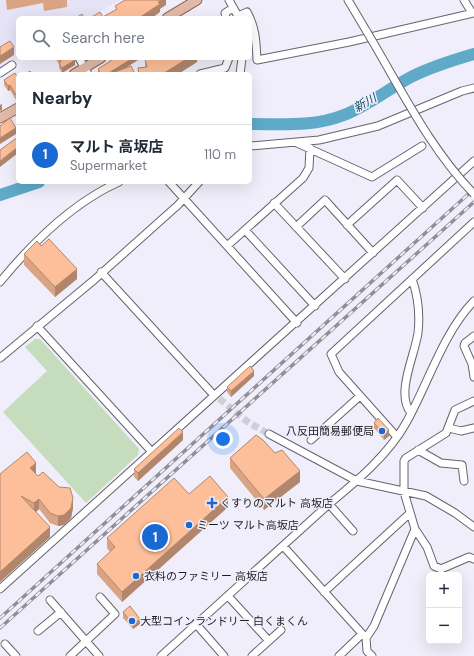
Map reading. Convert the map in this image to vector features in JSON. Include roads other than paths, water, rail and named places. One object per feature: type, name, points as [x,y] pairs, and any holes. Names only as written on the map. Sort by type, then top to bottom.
[{"type":"main road","points":[[170,16],[197,0]]},
{"type":"main road","points":[[86,71],[99,60]]},
{"type":"main road","points":[[0,118],[16,109]]},
{"type":"street","points":[[229,0],[237,16]]},
{"type":"street","points":[[348,0],[437,149],[455,175],[474,194]]},
{"type":"street","points":[[252,20],[255,29],[257,60],[349,42],[473,13],[464,0]]},
{"type":"street","points":[[225,16],[224,13],[233,8]]},
{"type":"street","points":[[240,16],[247,12],[250,16]]},
{"type":"street","points":[[79,60],[86,71]]},
{"type":"street","points":[[208,72],[225,68],[228,60]]},
{"type":"street","points":[[240,72],[242,60]]},
{"type":"street","points":[[0,73],[12,65]]},
{"type":"street","points":[[252,146],[297,143],[378,126],[462,91],[474,88]]},
{"type":"street","points":[[297,143],[372,177],[422,146]]},
{"type":"street","points":[[227,246],[308,171],[310,148]]},
{"type":"street","points":[[0,589],[297,323],[474,161]]},
{"type":"street","points":[[347,224],[397,180],[423,208]]},
{"type":"street","points":[[0,282],[29,249],[53,226],[83,203],[116,184]]},
{"type":"street","points":[[171,184],[297,323]]},
{"type":"street","points":[[0,358],[184,199],[197,184]]},
{"type":"street","points":[[296,226],[325,200],[373,253]]},
{"type":"street","points":[[274,203],[344,279]]},
{"type":"street","points":[[397,437],[339,372],[332,358],[332,351],[474,222]]},
{"type":"street","points":[[245,230],[315,306]]},
{"type":"street","points":[[101,272],[211,392]]},
{"type":"street","points":[[411,413],[407,408],[406,381],[417,339],[418,311],[416,290],[412,279]]},
{"type":"street","points":[[161,656],[284,547],[329,504],[357,481],[397,437],[459,320],[474,301]]},
{"type":"street","points":[[37,326],[152,452]]},
{"type":"street","points":[[474,336],[465,343],[464,346],[472,364],[474,377]]},
{"type":"street","points":[[311,440],[360,396]]},
{"type":"street","points":[[474,401],[455,410],[446,433],[418,450],[404,461],[404,492],[415,529],[427,547],[434,566],[441,569],[469,558],[474,559]]},
{"type":"street","points":[[449,428],[461,431],[474,428]]},
{"type":"street","points":[[269,434],[357,481],[426,496],[474,527]]},
{"type":"street","points":[[418,450],[441,462],[462,465],[464,481]]},
{"type":"street","points":[[329,504],[353,531]]},
{"type":"street","points":[[324,592],[410,513]]},
{"type":"street","points":[[339,656],[374,626],[415,529]]},
{"type":"street","points":[[284,547],[364,636],[368,654]]},
{"type":"street","points":[[228,596],[269,641]]},
{"type":"street","points":[[70,656],[115,614],[100,597]]},
{"type":"street","points":[[50,600],[99,656]]},
{"type":"street","points":[[38,631],[61,612]]},
{"type":"street","points":[[196,624],[224,656]]},
{"type":"street","points":[[252,656],[281,630]]},
{"type":"street","points":[[5,644],[16,656]]},
{"type":"waterway","name":"新川","points":[[252,124],[297,124],[333,119],[361,107],[419,73],[474,54]]},
{"type":"waterway","name":"新川","points":[[0,195],[33,184]]},
{"type":"tunnel","points":[[211,392],[249,423],[269,434]]},
{"type":"railway","points":[[0,618],[474,189]]},
{"type":"railway","points":[[0,628],[474,202]]},
{"type":"place","name":"八反田簡易郵便局","points":[[382,431]]},
{"type":"place","name":"くすりのマルト 高坂店","points":[[212,503]]},
{"type":"place","name":"ミーツ マルト高坂店","points":[[189,525]]},
{"type":"place","name":"マルト 高坂店","points":[[155,537]]},
{"type":"place","name":"衣料のファミリー 高坂店","points":[[136,576]]},
{"type":"place","name":"大型コインランドリー 白くまくん","points":[[132,621]]}]
